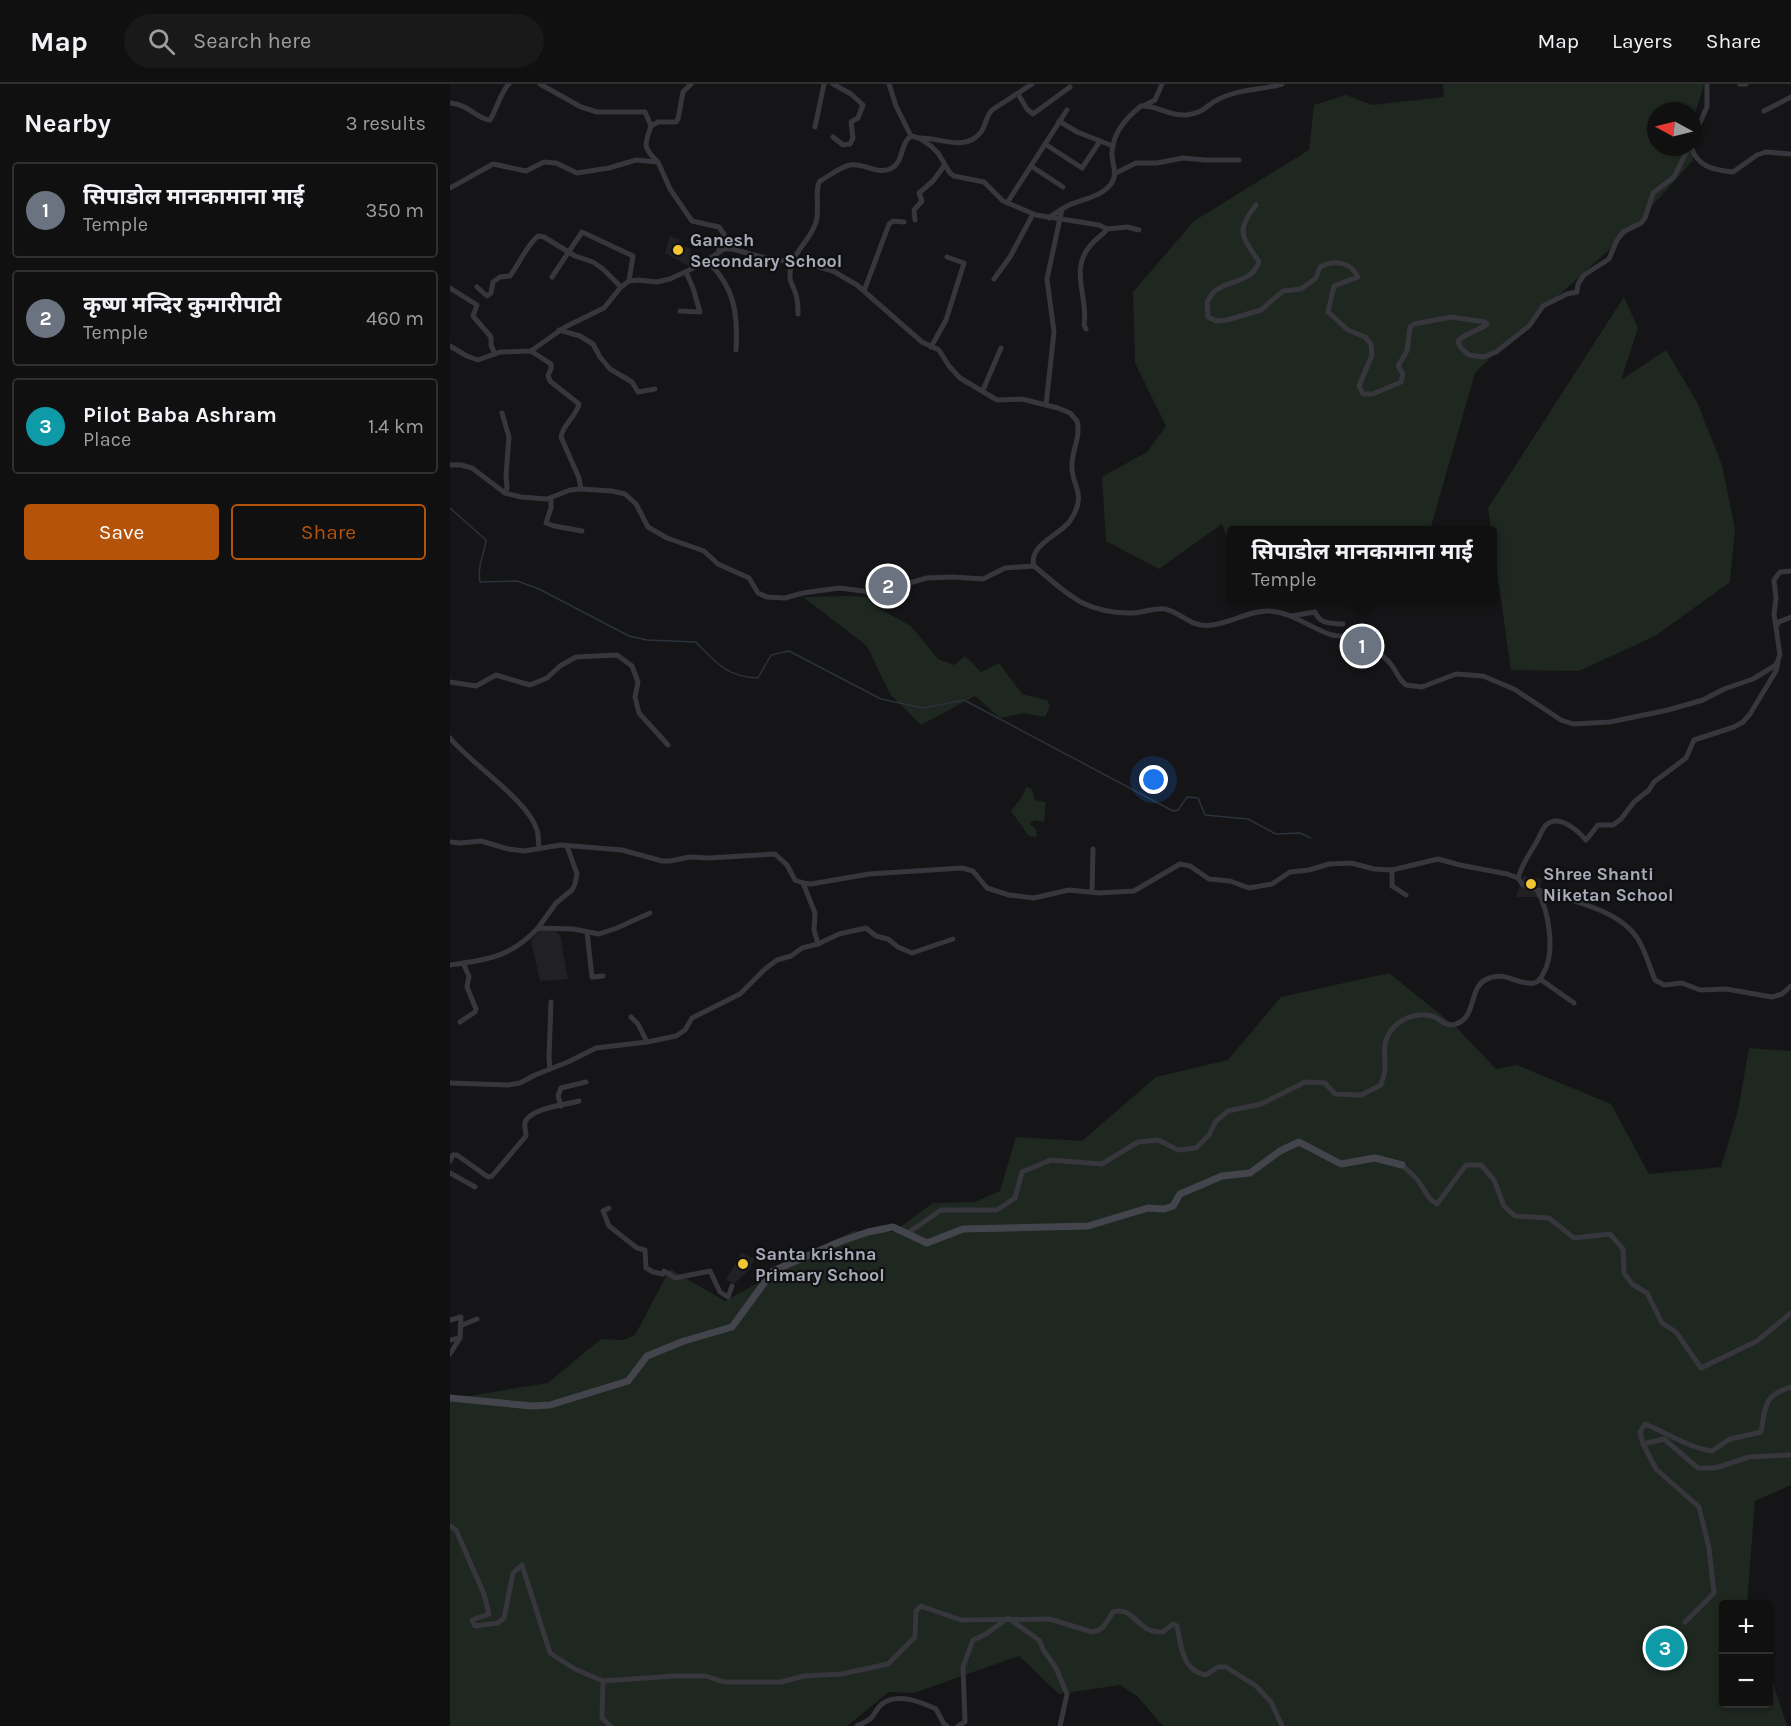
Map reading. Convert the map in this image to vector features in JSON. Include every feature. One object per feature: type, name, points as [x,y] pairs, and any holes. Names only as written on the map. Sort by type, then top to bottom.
[{"type":"main road","points":[[450,1398],[550,1406],[628,1381],[647,1356],[684,1341],[732,1327],[773,1271],[868,1232],[893,1227],[927,1243],[963,1229],[1088,1226],[1148,1208],[1164,1209],[1173,1206],[1180,1194],[1222,1176],[1250,1173],[1280,1151],[1299,1142],[1341,1164],[1375,1158],[1402,1165]]},
{"type":"street","points":[[450,103],[457,103],[484,120],[490,120],[497,109],[504,87],[509,84]]},
{"type":"street","points":[[540,84],[589,110],[645,112],[651,126],[645,145],[646,149],[658,162],[670,189],[692,221],[719,227],[724,234],[719,250]]},
{"type":"street","points":[[651,126],[658,122],[676,122],[683,92],[691,84]]},
{"type":"street","points":[[814,127],[824,84]]},
{"type":"street","points":[[833,84],[851,94],[863,105],[858,117],[850,122],[853,138],[850,144],[843,145],[833,137]]},
{"type":"street","points":[[889,84],[896,106],[911,136],[955,144],[969,141],[981,131],[989,112],[1032,84]]},
{"type":"street","points":[[1049,218],[1062,209],[1100,193],[1110,185],[1114,174],[1112,153],[1116,135],[1130,114],[1155,100],[1162,84]]},
{"type":"street","points":[[1145,105],[1170,114],[1200,113],[1218,99],[1244,89],[1273,87],[1282,84]]},
{"type":"street","points":[[1701,120],[1707,107],[1707,84]]},
{"type":"street","points":[[1740,84],[1746,84]]},
{"type":"street","points":[[1018,94],[1027,109],[1034,114],[1070,87]]},
{"type":"street","points":[[1764,111],[1791,97]]},
{"type":"street","points":[[1008,203],[1067,110]]},
{"type":"street","points":[[1059,121],[1077,132],[1113,146]]},
{"type":"street","points":[[798,314],[796,294],[790,279],[792,262],[795,254],[810,237],[816,222],[819,204],[817,189],[820,181],[849,165],[884,171],[891,168],[897,163],[907,138],[911,136]]},
{"type":"street","points":[[919,138],[938,153],[944,166],[954,176],[984,182],[1003,201],[1033,214],[1099,225],[1107,229],[1127,227],[1139,230]]},
{"type":"street","points":[[1044,144],[1082,168],[1100,141]]},
{"type":"street","points":[[1694,156],[1701,164],[1733,172],[1757,155],[1766,152],[1791,154]]},
{"type":"street","points":[[1256,205],[1244,221],[1243,238],[1259,262],[1256,270],[1243,280],[1215,291],[1207,302],[1208,317],[1216,321],[1227,320],[1261,310],[1283,291],[1301,289],[1316,278],[1320,267],[1331,262],[1348,267],[1354,270],[1358,277],[1334,286],[1328,312],[1348,330],[1365,337],[1371,344],[1372,354],[1359,386],[1363,394],[1373,394],[1401,382],[1403,374],[1398,366],[1407,351],[1410,327],[1414,324],[1451,317],[1485,322],[1486,324],[1479,330],[1466,333],[1458,341],[1460,347],[1469,355],[1484,357],[1496,352],[1529,326],[1543,306],[1567,294],[1577,292],[1578,284],[1584,275],[1608,259],[1623,232],[1641,223],[1645,218],[1653,193],[1674,177],[1685,156]]},
{"type":"street","points":[[1114,174],[1136,163],[1157,163],[1183,158],[1239,160]]},
{"type":"street","points":[[450,188],[493,164],[526,171],[544,162],[556,163],[577,173],[609,168],[636,160],[658,162]]},
{"type":"street","points":[[915,220],[914,210],[922,202],[919,193],[933,182],[944,166]]},
{"type":"street","points":[[1031,166],[1063,187]]},
{"type":"street","points":[[1046,405],[1054,332],[1047,279],[1062,209]]},
{"type":"street","points":[[994,279],[1010,257],[1033,214]]},
{"type":"street","points":[[864,291],[889,224],[893,221],[904,222]]},
{"type":"street","points":[[1086,329],[1079,279],[1082,258],[1090,245],[1107,229]]},
{"type":"street","points":[[552,277],[580,233],[585,232],[633,256],[629,281]]},
{"type":"street","points":[[477,287],[487,296],[491,293],[493,282],[510,276],[522,260],[530,242],[538,236],[544,237],[567,252],[593,262],[621,287]]},
{"type":"street","points":[[531,351],[559,330],[604,308],[629,281],[664,281],[708,261],[719,250],[732,249],[766,258],[816,266],[851,280],[917,339],[942,353],[949,366],[960,378],[998,400],[1016,399],[1065,410],[1077,421],[1078,435],[1071,465],[1079,497],[1076,508],[1068,524],[1044,542],[1033,559],[1034,566],[1067,594],[1088,607],[1101,611],[1134,613],[1164,609],[1189,622],[1206,626],[1261,612],[1273,612],[1289,616],[1329,635],[1342,638],[1366,637],[1406,685],[1422,687],[1461,673],[1483,676],[1514,689],[1561,720],[1573,724],[1619,720],[1641,714],[1662,712],[1703,700],[1724,689],[1765,674],[1779,660]]},
{"type":"street","points":[[931,347],[946,320],[964,263],[947,257]]},
{"type":"street","points":[[708,261],[718,271],[730,290],[738,322],[736,350]]},
{"type":"street","points":[[680,311],[700,312],[686,272]]},
{"type":"street","points":[[450,288],[477,305],[473,316],[491,337],[491,345],[495,354]]},
{"type":"street","points":[[559,330],[580,336],[592,344],[610,369],[629,380],[638,392],[655,389]]},
{"type":"street","points":[[450,346],[478,360],[505,351],[531,351],[551,364],[552,369],[548,375],[550,381],[579,404],[578,410],[562,430],[561,437],[579,478],[581,489]]},
{"type":"street","points":[[983,390],[1001,348]]},
{"type":"street","points":[[502,413],[508,437],[505,493]]},
{"type":"street","points":[[450,465],[472,468],[505,493],[538,499],[551,499],[570,490],[581,489],[625,494],[636,504],[648,527],[667,538],[704,551],[718,564],[749,578],[758,593],[767,597],[785,598],[802,593],[839,588],[863,591],[880,597],[909,583],[927,578],[983,579],[1005,568],[1034,566]]},
{"type":"street","points":[[551,499],[551,508],[546,523],[582,531]]},
{"type":"street","points":[[1518,878],[1529,850],[1545,826],[1551,822],[1560,822],[1575,828],[1586,840],[1598,825],[1613,825],[1621,819],[1654,782],[1686,758],[1694,740],[1743,722],[1776,671],[1779,660],[1774,580],[1780,572],[1791,571]]},
{"type":"street","points":[[1289,616],[1315,612],[1318,619],[1324,623],[1343,624]]},
{"type":"street","points":[[1776,627],[1779,622],[1791,617]]},
{"type":"street","points":[[450,682],[476,686],[496,675],[530,685],[547,678],[560,666],[576,657],[617,655],[632,666],[638,682],[635,698],[639,713],[668,745]]},
{"type":"street","points":[[450,738],[470,760],[512,795],[537,830],[539,849]]},
{"type":"street","points":[[450,842],[481,841],[524,851],[555,845],[630,851],[662,861],[690,857],[775,854],[787,864],[795,880],[803,883],[869,874],[962,868],[973,872],[987,888],[1019,896],[1042,897],[1068,890],[1134,891],[1180,864],[1190,866],[1209,879],[1230,881],[1249,888],[1272,884],[1290,872],[1309,870],[1329,864],[1351,864],[1392,870],[1438,859],[1502,872],[1518,878],[1523,885],[1587,904],[1622,923],[1639,941],[1655,980],[1664,985],[1682,983],[1700,990],[1726,988],[1772,997],[1782,994],[1791,986]]},
{"type":"street","points":[[450,965],[485,960],[514,949],[538,928],[556,903],[576,884],[577,874],[567,846]]},
{"type":"street","points":[[1092,892],[1093,849]]},
{"type":"street","points":[[1392,870],[1392,886],[1406,895]]},
{"type":"street","points":[[803,883],[807,898],[815,913],[814,930],[818,944]]},
{"type":"street","points":[[908,1233],[941,1210],[997,1210],[1014,1198],[1022,1172],[1050,1160],[1102,1164],[1138,1142],[1158,1140],[1178,1150],[1196,1148],[1209,1135],[1216,1121],[1228,1111],[1261,1104],[1305,1082],[1325,1083],[1335,1094],[1361,1095],[1381,1085],[1386,1068],[1383,1056],[1384,1044],[1398,1023],[1409,1017],[1422,1015],[1453,1025],[1461,1022],[1470,1011],[1477,989],[1485,980],[1509,976],[1523,982],[1538,982],[1550,958],[1551,949],[1548,925],[1537,890]]},
{"type":"street","points":[[538,928],[573,929],[599,934],[650,913]]},
{"type":"street","points":[[450,1083],[508,1085],[520,1083],[596,1048],[647,1042],[676,1035],[685,1030],[692,1018],[741,994],[777,960],[839,934],[866,928],[876,936],[888,939],[898,947],[912,953],[953,939]]},
{"type":"street","points":[[587,932],[592,977],[603,976]]},
{"type":"street","points":[[460,1022],[476,1009],[467,987],[470,976],[463,963]]},
{"type":"street","points":[[1540,979],[1574,1003]]},
{"type":"street","points":[[550,1069],[551,1002]]},
{"type":"street","points":[[630,1017],[638,1024],[647,1042]]},
{"type":"street","points":[[561,1106],[558,1096],[561,1088],[585,1082]]},
{"type":"street","points":[[450,1161],[453,1155],[457,1155],[488,1177],[492,1176],[527,1134],[525,1128],[527,1119],[537,1111],[579,1101]]},
{"type":"street","points":[[1402,1165],[1417,1179],[1437,1204],[1466,1165],[1481,1165],[1494,1180],[1504,1206],[1515,1216],[1549,1218],[1574,1238],[1610,1234],[1623,1249],[1624,1273],[1632,1284],[1647,1293],[1662,1323],[1676,1332],[1701,1368],[1757,1341],[1791,1312]]},
{"type":"street","points":[[450,1173],[475,1187]]},
{"type":"street","points":[[609,1208],[603,1211],[609,1226],[637,1248],[645,1250],[646,1268],[663,1274],[664,1271],[675,1278],[711,1271],[720,1292],[728,1297],[732,1286]]},
{"type":"street","points":[[450,1320],[461,1317],[460,1338],[450,1354]]},
{"type":"street","points":[[460,1326],[477,1319]]},
{"type":"street","points":[[450,1340],[460,1338]]},
{"type":"street","points":[[1685,1622],[1714,1593],[1699,1507],[1656,1469],[1643,1444],[1640,1432],[1645,1424],[1699,1450],[1712,1451],[1730,1439],[1761,1432],[1765,1406],[1774,1393],[1791,1387]]},
{"type":"street","points":[[1643,1444],[1664,1438],[1698,1468],[1715,1468],[1749,1457],[1791,1455]]},
{"type":"street","points":[[450,1527],[456,1530],[484,1594],[489,1614],[472,1620],[475,1626],[498,1623],[504,1618],[513,1573],[522,1565],[550,1653],[575,1669],[603,1681],[706,1676],[724,1682],[781,1682],[804,1676],[842,1674],[888,1664],[915,1637],[915,1611],[921,1606],[961,1620],[1050,1619],[1092,1632],[1099,1631],[1113,1612],[1120,1611],[1129,1613],[1151,1631],[1163,1632],[1173,1624],[1177,1626],[1186,1662],[1190,1669],[1206,1675],[1218,1667],[1226,1667],[1256,1686],[1271,1702],[1282,1726]]},
{"type":"street","points":[[958,1726],[965,1722],[963,1667],[973,1640],[986,1634],[1008,1618]]},
{"type":"street","points":[[1008,1618],[1039,1640],[1056,1668],[1067,1694],[1060,1726]]},
{"type":"street","points":[[603,1681],[602,1718],[610,1726]]},
{"type":"street","points":[[857,1726],[870,1718],[879,1706],[888,1700],[898,1699],[911,1699],[936,1709],[944,1724],[948,1726]]},
{"type":"shaded area","points":[[1443,84],[1704,84],[1699,102],[1647,102],[1647,156],[1693,156],[1693,160],[1631,230],[1475,373],[1431,526],[1227,526],[1227,537],[1222,524],[1159,569],[1106,541],[1102,477],[1147,452],[1166,426],[1135,363],[1133,292],[1194,221],[1309,150],[1314,105],[1346,95],[1372,105],[1444,97]]},
{"type":"shaded area","name":"Ganesh Secondary School","points":[[670,236],[680,240],[679,244],[691,249],[690,252],[703,260],[690,267],[665,253]]},
{"type":"shaded area","points":[[1624,297],[1638,328],[1621,380],[1666,350],[1697,402],[1722,465],[1735,529],[1730,582],[1655,636],[1579,671],[1511,670],[1497,571],[1497,526],[1491,526],[1488,508]]},
{"type":"shaded area","points":[[803,597],[869,597],[878,608],[911,626],[938,659],[954,665],[965,656],[981,672],[999,663],[1022,694],[1047,700],[1050,706],[1045,717],[1024,713],[1000,718],[975,696],[921,725],[890,694],[867,646]]},
{"type":"shaded area","points":[[1026,787],[1032,789],[1035,800],[1046,802],[1044,822],[1034,820],[1030,824],[1036,829],[1037,837],[1029,836],[1011,811],[1022,797]]},
{"type":"shaded area","name":"Shree Shanti Niketan School","points":[[1523,876],[1542,879],[1538,897],[1516,897]]},
{"type":"shaded area","points":[[543,926],[550,926],[560,935],[568,979],[540,981],[531,941]]},
{"type":"shaded area","points":[[1389,973],[1456,1027],[1496,1069],[1517,1065],[1611,1104],[1649,1174],[1721,1167],[1738,1110],[1749,1048],[1791,1051],[1791,1485],[1755,1501],[1747,1600],[1719,1600],[1719,1708],[1773,1708],[1773,1683],[1787,1726],[1163,1726],[1137,1696],[1120,1685],[1059,1694],[1019,1656],[914,1693],[889,1692],[847,1726],[450,1726],[450,1399],[548,1383],[601,1339],[623,1340],[635,1335],[670,1269],[725,1301],[853,1231],[893,1232],[933,1203],[975,1202],[1000,1191],[1016,1137],[1082,1141],[1156,1077],[1228,1060],[1281,997]]},
{"type":"shaded area","name":"Santa krishna Primary School","points":[[742,1253],[754,1259],[750,1269],[734,1284],[726,1279]]},
{"type":"waterway","points":[[450,508],[486,540],[480,566],[480,582],[517,581],[539,589],[629,636],[647,640],[696,642],[723,668],[738,675],[758,678],[771,655],[789,651],[881,699],[923,708],[964,700],[1173,811],[1178,810],[1187,797],[1198,798],[1205,815],[1248,819],[1276,834],[1300,833],[1311,838]]},
{"type":"place","name":"Ganesh Secondary School","points":[[678,250]]},
{"type":"place","name":"कृष्ण मन्दिर कुमारीपाटी","points":[[888,586]]},
{"type":"place","name":"सिपाडोल मानकामाना माई","points":[[1362,646]]},
{"type":"place","name":"Shree Shanti Niketan School","points":[[1531,884]]},
{"type":"place","name":"Santa krishna Primary School","points":[[743,1264]]},
{"type":"place","name":"Pilot Baba Ashram","points":[[1665,1648]]}]
